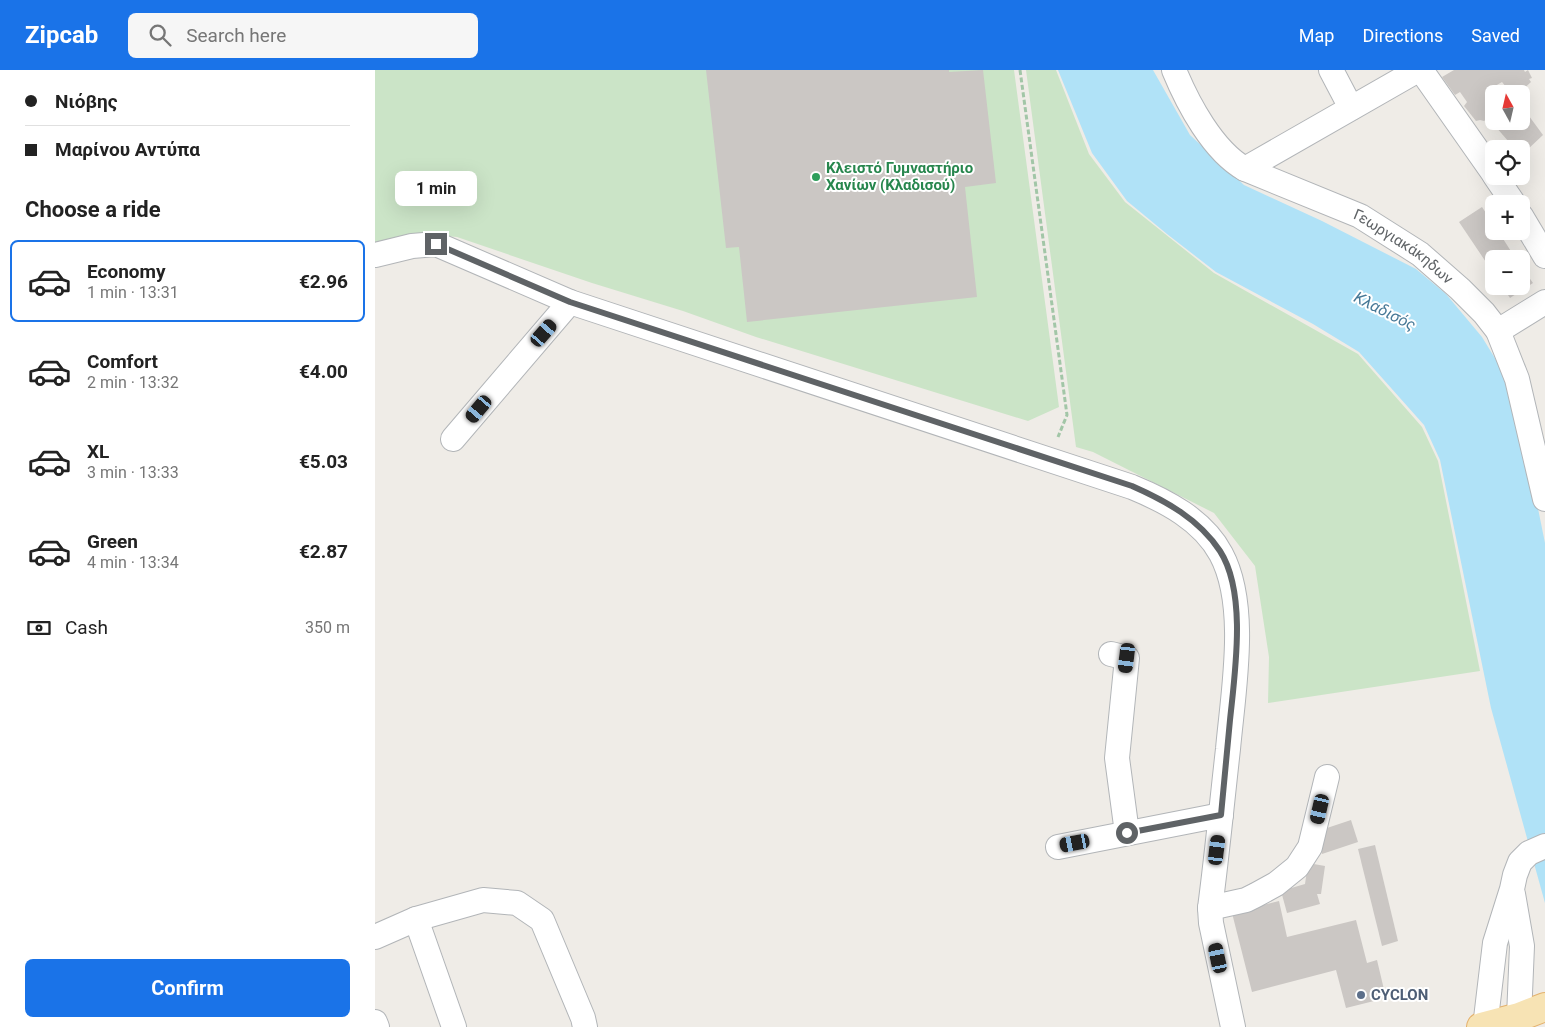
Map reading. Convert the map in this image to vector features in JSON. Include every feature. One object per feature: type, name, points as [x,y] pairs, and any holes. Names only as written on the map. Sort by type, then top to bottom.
[{"type":"main road","points":[[1485,1027],[1520,1022],[1545,1007]]},
{"type":"street","name":"Γεωργιακάκηδων","points":[[1174,70],[1200,123],[1233,162],[1245,169],[1360,216],[1420,254],[1484,313],[1498,331],[1517,379],[1545,499]]},
{"type":"street","points":[[1331,70],[1351,108]]},
{"type":"street","points":[[1245,169],[1420,70],[1485,162]]},
{"type":"street","points":[[1530,231],[1545,256]]},
{"type":"street","points":[[375,255],[412,246],[436,244],[570,302],[1132,486],[1169,504],[1197,525],[1221,553],[1231,578],[1237,629],[1221,815],[1209,908],[1233,1027]]},
{"type":"street","points":[[453,439],[570,302]]},
{"type":"street","points":[[1498,331],[1545,302]]},
{"type":"street","points":[[1111,654],[1127,658],[1117,741],[1117,758],[1127,833]]},
{"type":"street","points":[[1209,908],[1245,900],[1256,895],[1276,884],[1297,867],[1310,848],[1327,777]]},
{"type":"street","points":[[1058,847],[1221,815]]},
{"type":"street","points":[[1485,1027],[1495,943],[1520,862],[1537,849]]},
{"type":"street","points":[[1512,889],[1522,946],[1520,1022]]},
{"type":"street","points":[[377,931],[483,900],[517,903],[542,920],[583,1018],[585,1027]]},
{"type":"street","points":[[416,919],[454,1027]]},
{"type":"street","points":[[375,1022],[377,1027]]},
{"type":"path","points":[[1020,70],[1067,415],[1049,459]]},
{"type":"green space","name":"Κλειστό Γυμναστήριο Χανίων (Κλαδισού)","points":[[375,70],[1014,70],[1059,407],[1028,421],[756,337],[683,311],[592,283],[457,237],[435,235],[375,246]]},
{"type":"green space","points":[[1026,70],[1056,70],[1089,154],[1125,202],[1214,273],[1358,354],[1422,427],[1438,461],[1480,671],[1268,703],[1269,657],[1255,566],[1214,513],[1093,452],[1076,447]]},
{"type":"water","name":"Κλαδισός","points":[[1058,70],[1153,70],[1190,135],[1244,185],[1322,221],[1416,269],[1446,294],[1482,337],[1504,373],[1520,420],[1545,543],[1545,903],[1491,708],[1440,460],[1424,425],[1359,352],[1313,324],[1216,272],[1127,201],[1092,153]]},
{"type":"building","points":[[706,70],[949,70],[949,72],[983,70],[996,183],[965,187],[977,297],[747,322],[739,247],[726,248]]},
{"type":"building","points":[[1454,70],[1524,70],[1525,72],[1528,70],[1532,78],[1529,79],[1531,82],[1528,85],[1504,85],[1502,82],[1497,85],[1485,85],[1485,120],[1476,121],[1464,106],[1467,102],[1460,92],[1455,95],[1442,77]]},
{"type":"building","points":[[1530,117],[1543,135],[1530,147],[1530,140],[1507,140],[1499,130],[1530,130]]},
{"type":"building","points":[[1482,207],[1485,212],[1485,240],[1504,240],[1510,250],[1485,250],[1485,261],[1459,222]]},
{"type":"building","points":[[1351,820],[1358,842],[1322,854],[1315,832]]},
{"type":"building","points":[[1375,845],[1398,941],[1382,946],[1358,849]]},
{"type":"building","points":[[1308,863],[1325,866],[1321,894],[1317,894],[1320,904],[1287,913],[1281,891],[1305,884]]},
{"type":"building","points":[[1279,901],[1287,937],[1356,920],[1367,963],[1377,960],[1386,998],[1346,1008],[1336,970],[1252,992],[1232,913]]},
{"type":"place","name":"Κλειστό Γυμναστήριο Χανίων (Κλαδισού)","points":[[816,177]]},
{"type":"place","name":"CYCLON","points":[[1361,995]]},
{"type":"route","points":[[436,244],[570,302],[1132,486],[1169,504],[1186,515],[1207,534],[1221,553],[1231,578],[1234,595],[1237,629],[1234,680],[1221,815],[1127,833]]}]
